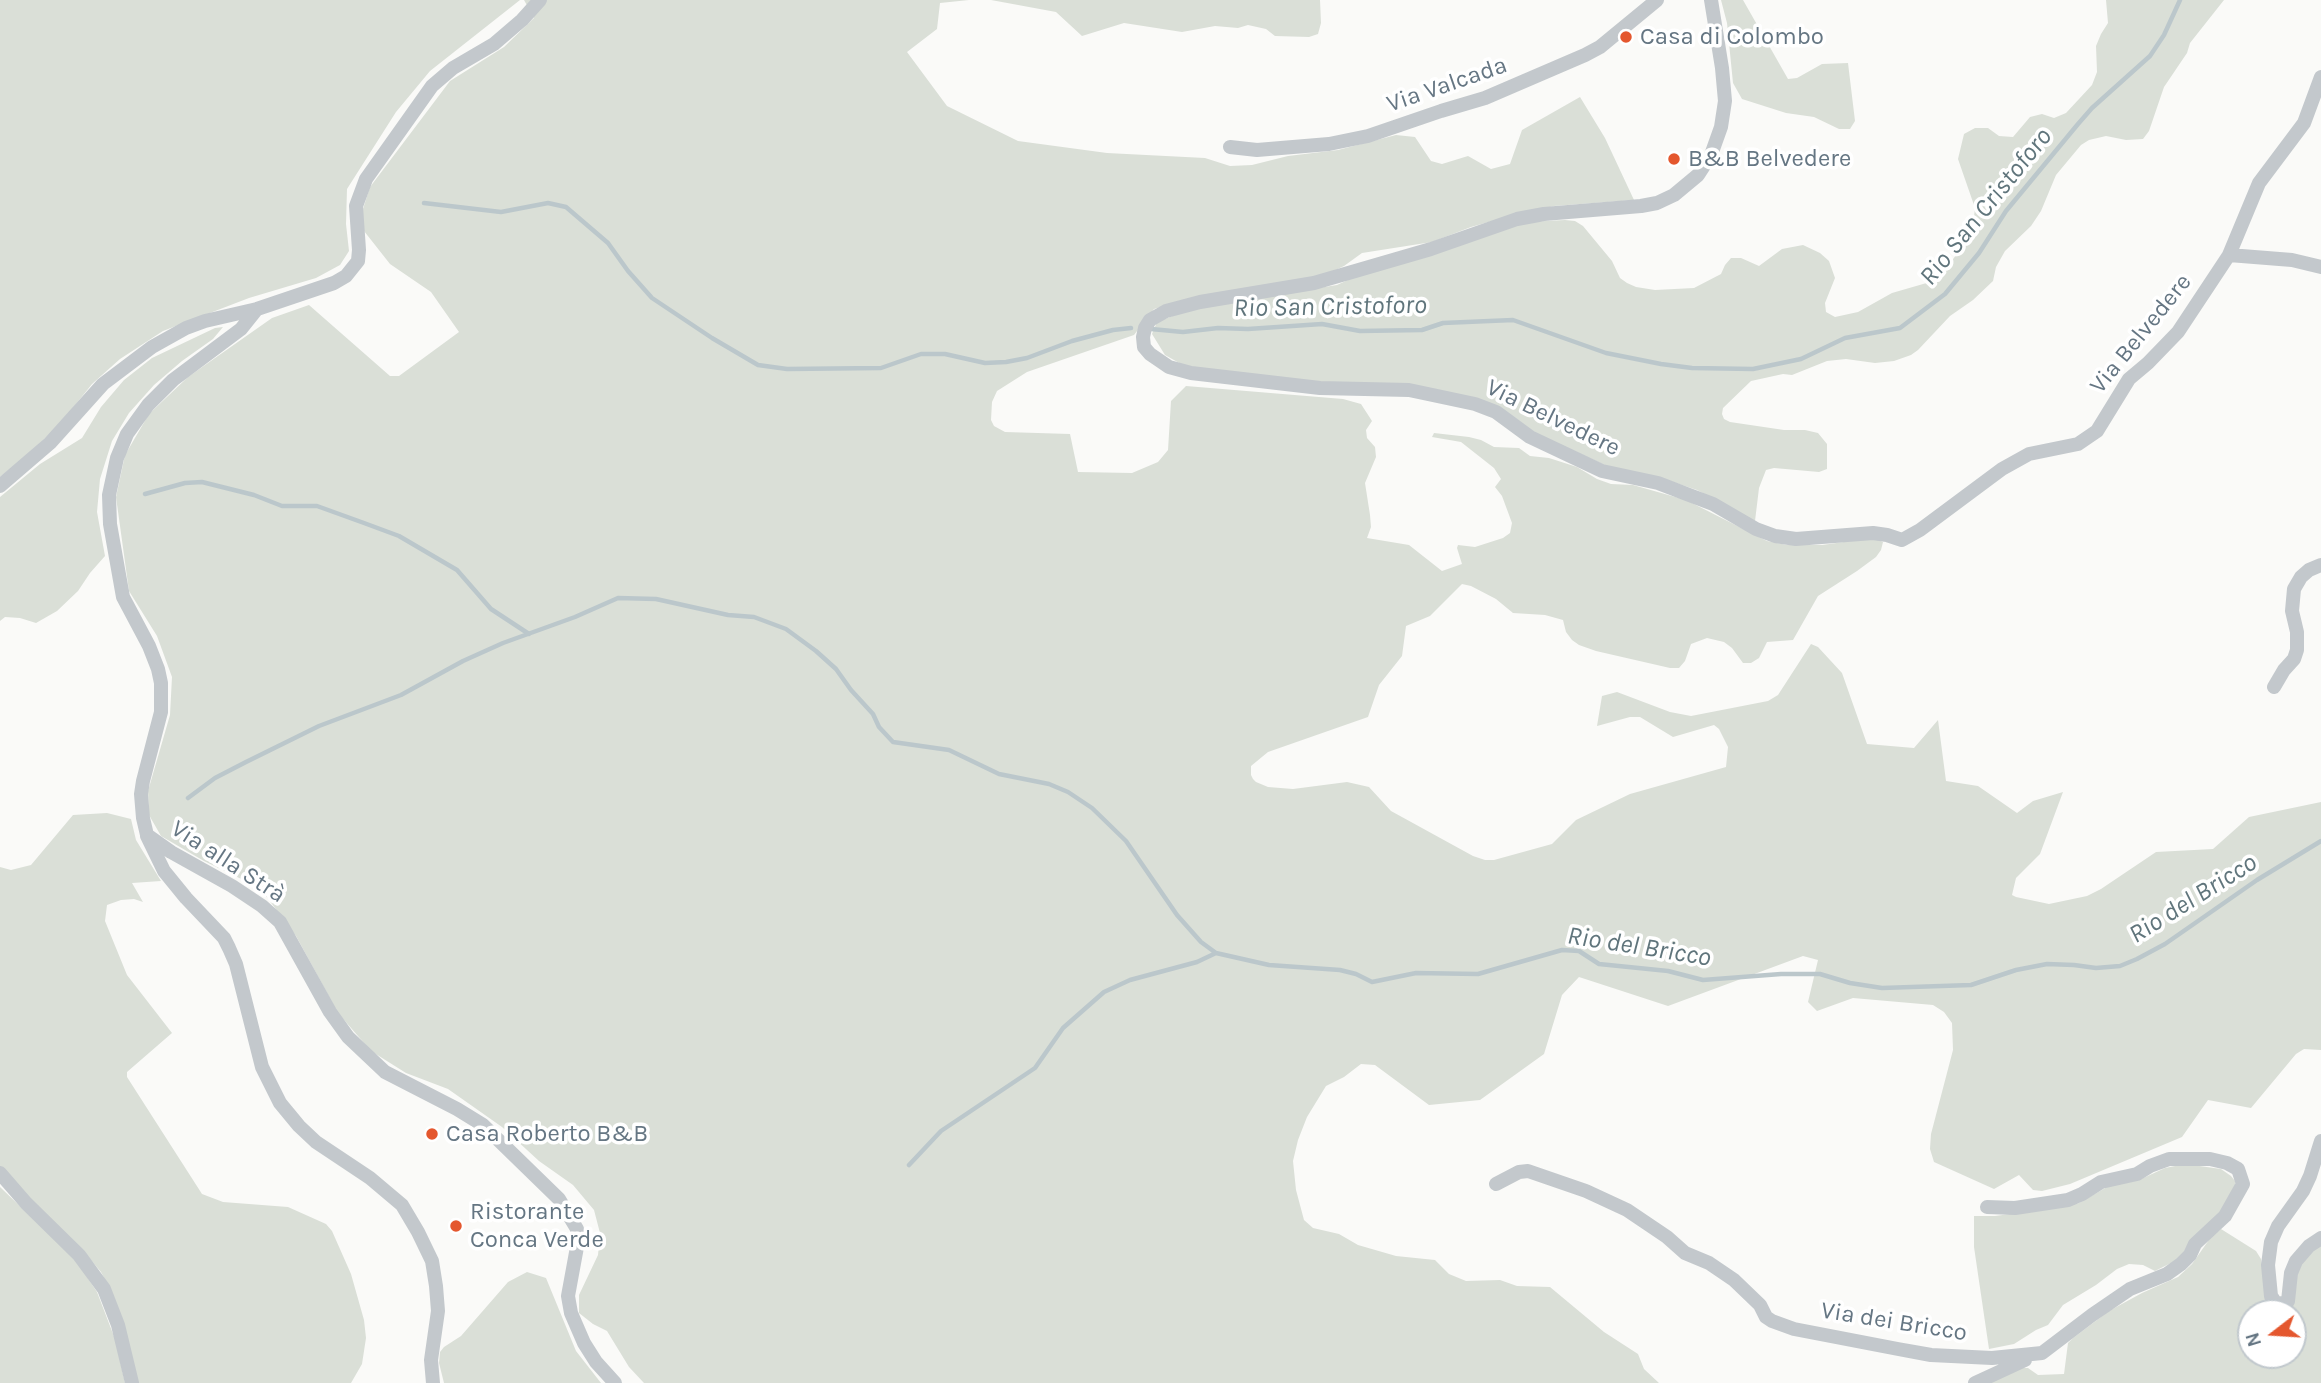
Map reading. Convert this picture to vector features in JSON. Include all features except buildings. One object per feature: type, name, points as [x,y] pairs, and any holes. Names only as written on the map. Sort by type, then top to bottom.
[{"type":"street","name":"Via alla Strà","points":[[0,486],[50,443],[103,384],[152,347],[205,321],[257,309],[334,283],[346,276],[355,266],[359,250],[356,206],[366,179],[432,86],[453,68],[494,44],[540,0]]},
{"type":"street","name":"Via Valcada","points":[[1230,146],[1257,150],[1329,144],[1368,136],[1485,98],[1586,55],[1600,47],[1657,0]]},
{"type":"street","name":"Via Belvedere","points":[[1711,0],[1725,101],[1721,127],[1711,155],[1698,175],[1674,195],[1642,206],[1544,214],[1517,219],[1431,249],[1314,283],[1200,302],[1166,311],[1150,320],[1144,328],[1144,347],[1169,367],[1191,373],[1320,388],[1409,390],[1475,404],[1496,412],[1530,438],[1602,471],[1658,483],[1684,492],[1775,537],[1796,539],[1873,533],[1902,540],[1920,530],[2003,469],[2029,454],[2078,444],[2097,432],[2129,379],[2178,332],[2229,255],[2259,183],[2304,123],[2321,77]]},
{"type":"street","points":[[2229,255],[2292,260],[2321,267]]},
{"type":"street","name":"Via alla Strà","points":[[257,309],[241,329],[173,380],[148,405],[127,434],[117,458],[110,495],[110,524],[122,597],[149,646],[161,683],[161,712],[142,781],[146,835],[262,906],[280,922],[330,1012],[348,1037],[385,1072],[483,1125],[559,1199],[577,1229],[577,1247],[568,1296],[571,1313],[584,1343],[596,1362],[615,1383]]},
{"type":"street","points":[[2274,687],[2298,650],[2292,611],[2294,589],[2301,577],[2321,565]]},
{"type":"street","points":[[146,835],[164,871],[224,938],[229,948],[236,964],[261,1067],[279,1103],[316,1142],[369,1178],[402,1205],[418,1232],[432,1261],[436,1286],[438,1311],[431,1360],[433,1383]]},
{"type":"street","points":[[2321,1141],[2303,1191],[2278,1226],[2271,1242],[2268,1265],[2270,1292],[2275,1302],[2280,1304],[2288,1301],[2291,1273],[2296,1262],[2309,1246],[2321,1238]]},
{"type":"street","points":[[1975,1383],[2042,1353],[2130,1289],[2181,1264],[2190,1255],[2195,1244],[2225,1216],[2243,1184],[2240,1172],[2227,1163],[2210,1159],[2169,1159],[2137,1174],[2101,1182],[2068,1200],[2015,1208],[1987,1207]]},
{"type":"street","name":"Via dei Bricco","points":[[1496,1184],[1519,1172],[1528,1171],[1586,1191],[1627,1210],[1667,1237],[1685,1253],[1709,1263],[1734,1280],[1760,1305],[1766,1317],[1794,1329],[1931,1355],[1992,1359],[2042,1353]]},
{"type":"street","points":[[0,1173],[79,1255],[104,1289],[118,1325],[132,1383]]},
{"type":"shaded area","points":[[0,0],[520,0],[430,71],[396,112],[347,189],[346,224],[349,251],[340,265],[316,278],[249,298],[163,331],[120,359],[92,384],[60,424],[0,477]]},
{"type":"shaded area","points":[[524,0],[969,0],[940,3],[937,29],[907,52],[947,106],[1018,141],[1107,153],[1205,158],[1230,166],[1252,165],[1288,156],[1338,150],[1396,135],[1415,137],[1431,161],[1442,164],[1468,156],[1491,169],[1510,164],[1522,130],[1580,97],[1605,138],[1634,200],[1554,206],[1471,227],[1432,242],[1362,253],[1323,276],[1187,299],[1154,309],[1134,335],[1027,372],[997,391],[992,402],[991,420],[994,426],[1005,432],[1070,434],[1078,472],[1132,473],[1158,462],[1168,450],[1171,401],[1186,386],[1343,399],[1361,404],[1372,421],[1366,430],[1367,438],[1375,447],[1376,457],[1365,483],[1371,527],[1367,538],[1409,545],[1442,571],[1462,564],[1458,545],[1475,547],[1503,538],[1510,533],[1512,523],[1502,496],[1495,487],[1501,479],[1494,468],[1461,442],[1432,437],[1434,433],[1469,437],[1494,447],[1519,448],[1530,456],[1549,458],[1577,467],[1611,484],[1633,485],[1686,500],[1767,541],[1787,545],[1822,545],[1873,538],[1883,542],[1881,550],[1857,571],[1818,596],[1793,640],[1767,642],[1759,658],[1751,663],[1743,663],[1724,642],[1707,638],[1691,644],[1685,661],[1679,668],[1596,651],[1572,640],[1566,632],[1563,620],[1545,615],[1513,613],[1496,599],[1462,584],[1430,616],[1406,626],[1402,656],[1379,685],[1368,717],[1268,752],[1251,766],[1253,779],[1268,787],[1293,789],[1347,782],[1369,787],[1391,811],[1473,856],[1494,860],[1552,844],[1576,820],[1630,794],[1726,767],[1728,747],[1714,725],[1673,737],[1640,717],[1597,726],[1602,696],[1617,692],[1670,712],[1691,716],[1768,701],[1778,695],[1811,644],[1818,647],[1842,673],[1867,744],[1914,748],[1938,720],[1946,781],[1978,786],[2017,813],[2033,801],[2063,792],[2040,854],[2016,878],[2012,895],[2016,897],[2049,904],[2087,896],[2156,852],[2213,849],[2249,817],[2321,802],[2321,1050],[2304,1049],[2296,1054],[2251,1108],[2208,1100],[2182,1137],[2070,1184],[2042,1191],[2033,1190],[2019,1175],[1994,1189],[1934,1162],[1930,1149],[1931,1134],[1953,1050],[1952,1023],[1944,1012],[1933,1005],[1853,998],[1817,1011],[1808,1002],[1818,960],[1803,956],[1668,1006],[1579,977],[1562,995],[1544,1054],[1480,1100],[1429,1105],[1375,1065],[1361,1064],[1326,1086],[1307,1117],[1298,1140],[1293,1161],[1296,1190],[1304,1220],[1313,1228],[1339,1234],[1358,1245],[1396,1256],[1435,1260],[1449,1274],[1466,1281],[1500,1280],[1517,1286],[1550,1287],[1604,1332],[1638,1354],[1644,1369],[1659,1383],[644,1383],[629,1367],[607,1331],[579,1313],[579,1295],[598,1255],[600,1233],[594,1210],[573,1185],[539,1161],[502,1127],[448,1089],[406,1073],[371,1051],[338,1013],[296,936],[260,888],[204,861],[161,836],[149,815],[148,791],[170,715],[172,677],[157,636],[129,591],[116,497],[125,455],[149,414],[188,377],[272,318],[309,305],[390,376],[399,376],[459,332],[431,292],[390,264],[364,231],[362,212],[370,187],[450,81],[504,47],[534,18]]},
{"type":"shaded area","points":[[991,0],[1320,0],[1321,23],[1318,34],[1309,37],[1275,36],[1266,29],[1248,25],[1238,28],[1215,26],[1182,32],[1124,23],[1082,36],[1056,12]]},
{"type":"shaded area","points":[[1721,0],[1743,0],[1788,79],[1797,78],[1822,64],[1848,63],[1855,121],[1850,129],[1839,129],[1814,117],[1786,113],[1742,99],[1733,83],[1727,23]]},
{"type":"shaded area","points":[[2106,0],[2224,0],[2190,43],[2187,53],[2164,87],[2149,131],[2143,139],[2126,140],[2106,136],[2081,145],[2056,175],[2041,211],[2031,226],[2005,251],[1996,267],[1993,281],[1973,300],[1950,316],[1918,350],[1894,361],[1827,361],[1792,375],[1783,374],[1751,381],[1723,408],[1724,419],[1730,422],[1784,430],[1805,430],[1818,433],[1827,444],[1827,469],[1819,472],[1774,468],[1766,470],[1759,488],[1755,521],[1697,490],[1667,480],[1618,471],[1537,434],[1507,412],[1345,385],[1202,370],[1181,364],[1165,355],[1152,334],[1157,322],[1193,308],[1337,285],[1363,273],[1527,222],[1565,220],[1575,221],[1583,226],[1612,261],[1620,278],[1636,287],[1655,290],[1694,288],[1721,274],[1731,258],[1741,258],[1759,266],[1782,249],[1803,245],[1829,261],[1835,278],[1825,303],[1826,312],[1835,317],[1858,312],[1892,293],[1930,282],[1941,275],[1972,234],[1975,208],[1958,159],[1964,134],[1975,128],[1988,128],[1999,136],[2013,137],[2030,117],[2042,114],[2054,118],[2066,113],[2092,85],[2097,72],[2096,46],[2108,23]]},
{"type":"shaded area","points":[[223,327],[213,339],[154,385],[129,413],[112,441],[100,479],[97,512],[105,556],[78,591],[57,611],[36,623],[5,617],[0,621],[0,497],[40,464],[82,438],[101,407],[124,380],[152,358],[215,328]]},
{"type":"shaded area","points":[[107,813],[131,819],[136,840],[161,881],[132,883],[143,902],[134,899],[121,900],[107,905],[105,921],[127,975],[172,1033],[127,1072],[127,1077],[202,1194],[223,1202],[288,1207],[326,1224],[332,1231],[351,1274],[364,1320],[366,1338],[362,1364],[351,1383],[137,1383],[110,1289],[101,1272],[85,1253],[29,1200],[0,1166],[0,867],[11,870],[31,865],[73,815]]},
{"type":"shaded area","points":[[2185,1164],[2221,1169],[2235,1181],[2235,1188],[2219,1214],[2179,1259],[2155,1271],[2143,1265],[2129,1264],[2117,1269],[2063,1305],[2048,1325],[2014,1344],[1989,1349],[1974,1247],[1974,1216],[1995,1216],[2079,1203],[2107,1187],[2139,1180],[2165,1168]]},
{"type":"shaded area","points":[[0,1187],[75,1259],[97,1292],[115,1339],[125,1383],[0,1383]]},
{"type":"shaded area","points":[[2221,1229],[2256,1251],[2261,1259],[2265,1299],[2237,1299],[2237,1369],[2307,1369],[2307,1299],[2286,1299],[2296,1269],[2321,1243],[2321,1383],[1984,1383],[2019,1368],[2028,1368],[2038,1375],[2064,1374],[2068,1343],[2073,1338],[2109,1311],[2178,1277],[2192,1264],[2211,1237]]},
{"type":"shaded area","points":[[527,1272],[546,1278],[576,1351],[601,1383],[444,1383],[439,1363],[440,1352],[461,1336],[508,1282]]},
{"type":"waterway","name":"Rio San Cristoforo","points":[[1151,329],[1183,332],[1322,324],[1360,331],[1422,330],[1443,323],[1513,320],[1606,353],[1692,368],[1753,369],[1801,359],[1845,338],[1900,328],[1945,294],[1979,253],[2006,211],[2078,124],[2150,56],[2164,35],[2180,0]]},
{"type":"waterway","name":"Rio San Cristoforo","points":[[424,203],[501,212],[548,203],[566,207],[608,243],[652,298],[758,365],[787,369],[881,368],[921,354],[945,354],[985,363],[1006,362],[1027,358],[1072,341],[1131,328]]},
{"type":"waterway","points":[[145,494],[185,483],[202,482],[254,495],[282,506],[317,506],[364,523],[399,536],[457,570],[491,609],[529,634]]},
{"type":"waterway","points":[[188,798],[215,778],[319,726],[401,695],[463,661],[503,643],[618,598],[656,599],[728,615],[754,617],[786,629],[836,669],[893,742],[949,750],[999,774],[1049,784],[1068,792],[1092,808],[1126,841],[1177,915],[1201,942],[1216,953]]},
{"type":"waterway","name":"Rio del Bricco","points":[[909,1165],[941,1131],[1035,1068],[1063,1028],[1104,992],[1130,980],[1197,962],[1216,953],[1269,965],[1340,970],[1372,982],[1416,973],[1478,974],[1562,950],[1579,951],[1599,964],[1668,971],[1703,980],[1820,974],[1850,983],[1882,988],[1971,985],[2016,970],[2047,964],[2096,968],[2120,966],[2165,944],[2257,880],[2321,841]]},
{"type":"place","name":"Casa di Colombo","points":[[1626,37]]},
{"type":"place","name":"B&B Belvedere","points":[[1674,159]]},
{"type":"place","name":"Casa Roberto B&B","points":[[432,1134]]},
{"type":"place","name":"Ristorante Conca Verde","points":[[456,1226]]}]
